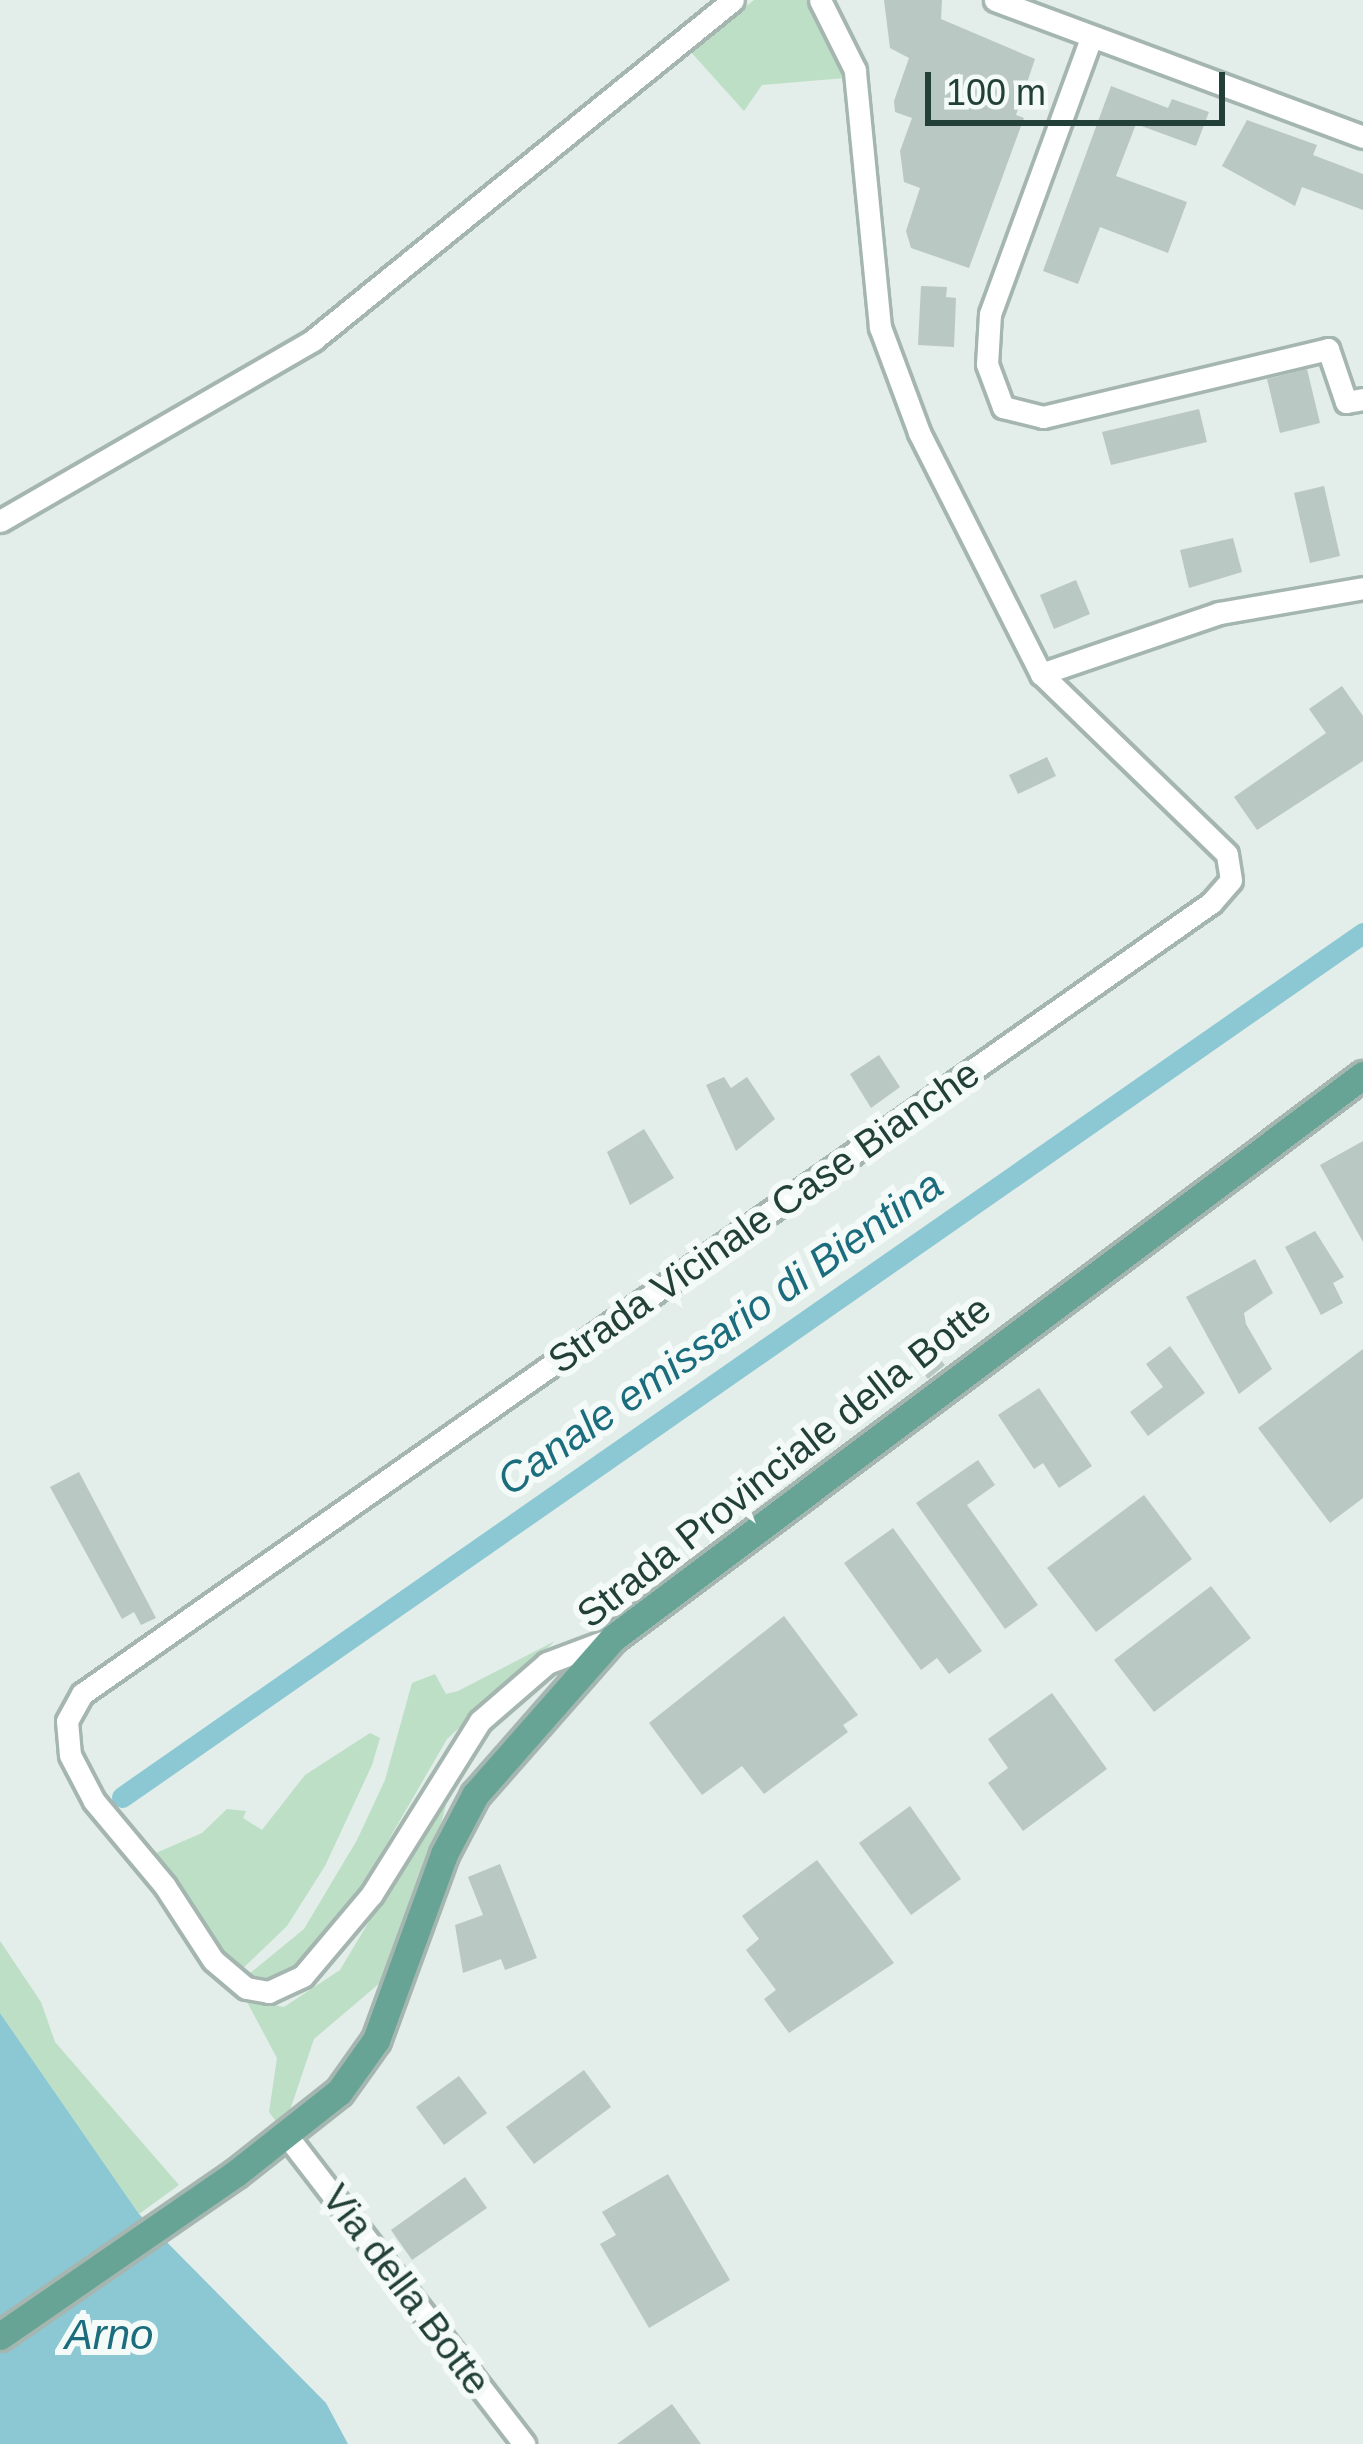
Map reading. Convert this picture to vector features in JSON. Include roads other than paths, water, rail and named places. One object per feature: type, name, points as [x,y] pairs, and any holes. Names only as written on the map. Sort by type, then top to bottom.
[{"type":"main road","name":"Strada Provinciale della Botte","points":[[0,2336],[287,2136],[339,2092],[376,2040],[444,1854],[475,1795],[613,1638],[1363,1075]]},
{"type":"street","points":[[0,521],[313,340],[733,0]]},
{"type":"street","name":"Strada Vicinale Case Bianche","points":[[613,1638],[547,1663],[480,1720],[372,1894],[303,1976],[269,1992],[222,1972],[75,1769],[67,1721],[82,1694],[1220,895],[1233,873],[1227,854],[1041,674],[889,362],[855,70],[820,0]]},
{"type":"street","points":[[995,0],[1363,137]]},
{"type":"street","points":[[1091,38],[990,314],[987,364],[996,395],[1011,412],[1043,417],[1328,349],[1346,402],[1363,399]]},
{"type":"street","points":[[1041,674],[1220,613],[1363,588]]},
{"type":"street","name":"Via della Botte","points":[[287,2136],[524,2444]]},
{"type":"water","name":"Arno","points":[[0,2013],[139,2214],[326,2403],[348,2444],[0,2444]]},
{"type":"waterway","name":"Canale emissario di Bientina","points":[[122,1797],[1363,933]]}]
